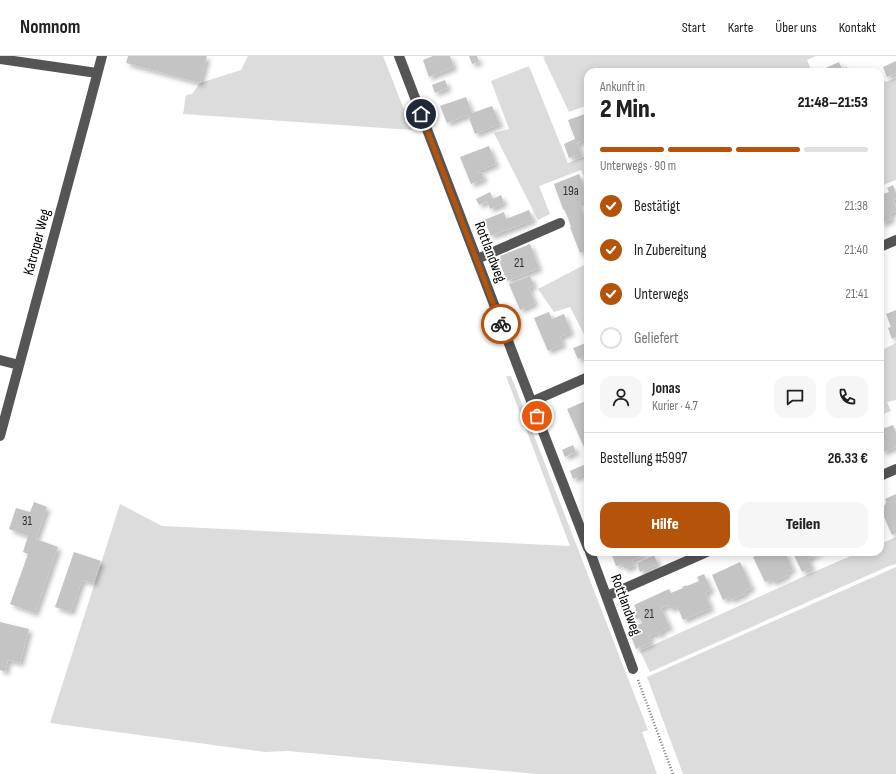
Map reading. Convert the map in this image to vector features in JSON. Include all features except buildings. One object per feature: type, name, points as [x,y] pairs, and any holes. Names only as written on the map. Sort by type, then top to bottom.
[{"type":"street","name":"Katroper Weg","points":[[0,436],[102,56]]},
{"type":"street","name":"Rottlandweg","points":[[399,56],[584,538]]},
{"type":"street","points":[[0,59],[97,73]]},
{"type":"street","points":[[477,259],[560,223]]},
{"type":"street","points":[[884,245],[896,240]]},
{"type":"street","points":[[0,360],[19,365]]},
{"type":"street","points":[[532,402],[584,379]]},
{"type":"street","points":[[884,474],[896,469]]},
{"type":"street","name":"Rottlandweg","points":[[592,556],[633,669]]},
{"type":"street","points":[[607,596],[698,556]]},
{"type":"path","points":[[633,669],[673,774]]},
{"type":"shaded area","points":[[248,56],[383,56],[412,130],[183,114],[186,95],[192,94],[200,83],[241,70]]},
{"type":"shaded area","points":[[816,56],[807,60],[810,68],[584,68],[584,106],[569,112],[543,57]]},
{"type":"shaded area","points":[[529,66],[568,163],[584,157],[584,176],[581,170],[539,186],[550,214],[538,220],[494,133],[509,129],[491,81]]},
{"type":"shaded area","points":[[896,78],[896,180],[884,184],[884,80],[885,82]]},
{"type":"shaded area","points":[[584,265],[584,334],[570,307],[554,312],[538,289]]},
{"type":"shaded area","points":[[896,343],[896,400],[887,402],[891,411],[884,414],[884,349]]},
{"type":"shaded area","points":[[506,376],[511,376],[648,730],[642,732],[657,774],[537,774],[288,751],[265,752],[50,723],[120,504],[162,526],[570,546]]},
{"type":"shaded area","points":[[896,537],[896,564],[650,672],[640,651],[851,556],[884,556],[884,542]]},
{"type":"shaded area","points":[[896,567],[896,774],[683,774],[647,677]]},
{"type":"way so far","points":[[501,324],[537,416]]},
{"type":"route","points":[[421,114],[501,324]]}]
